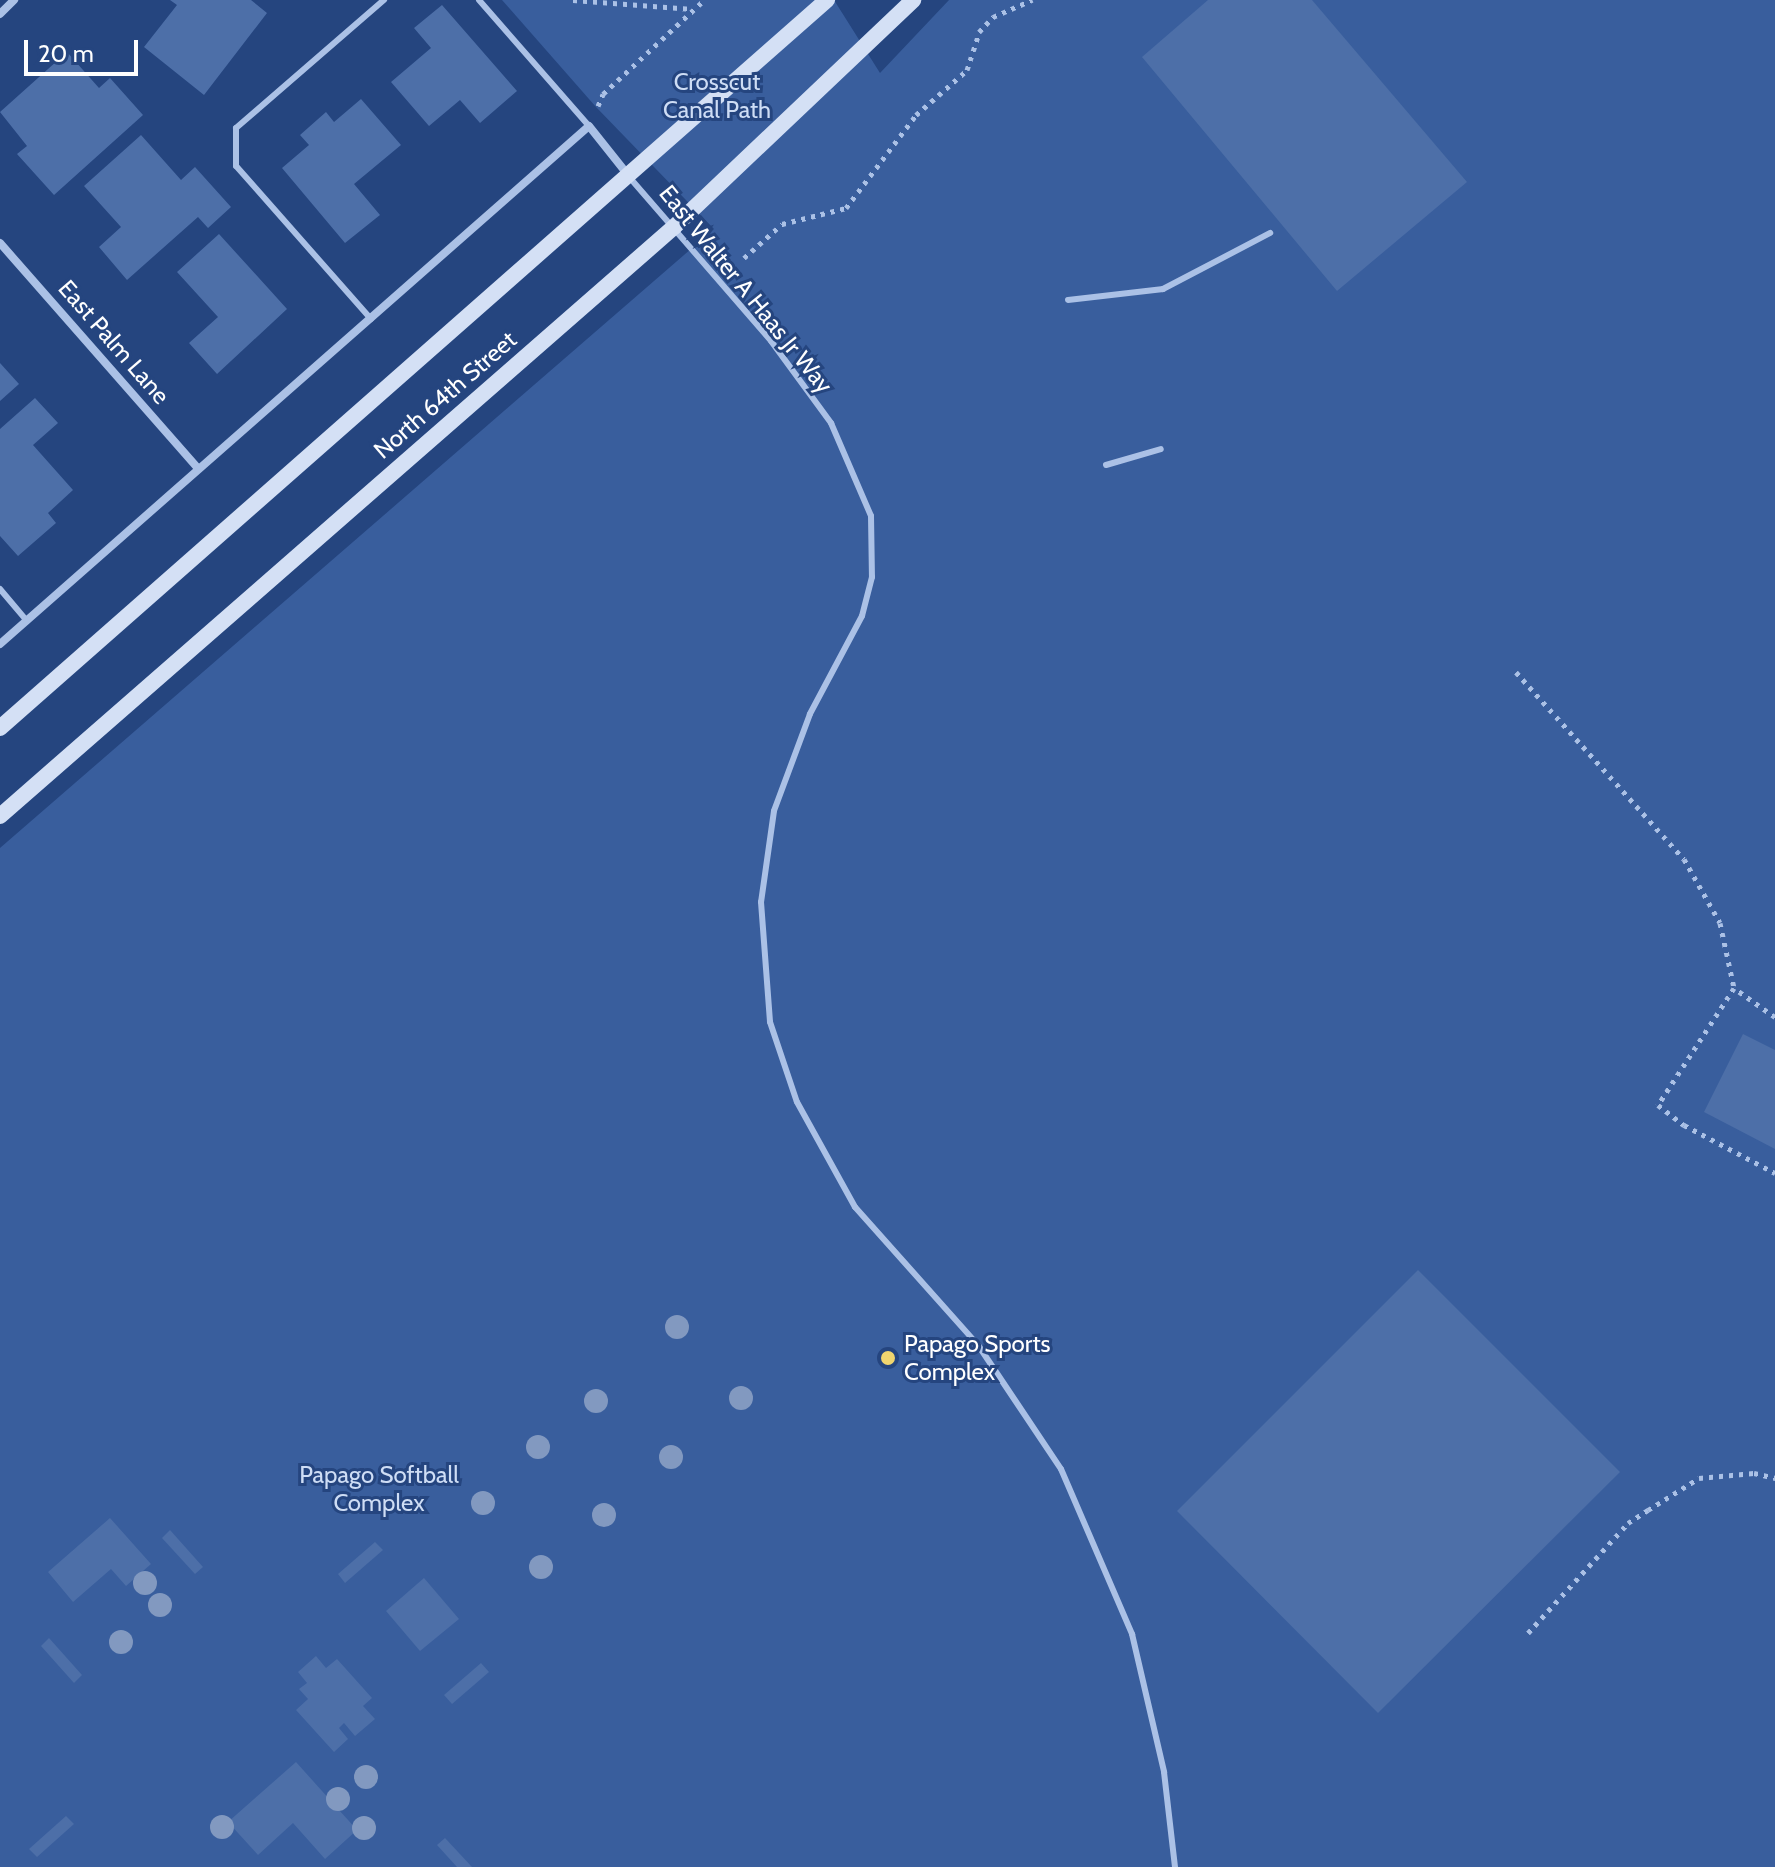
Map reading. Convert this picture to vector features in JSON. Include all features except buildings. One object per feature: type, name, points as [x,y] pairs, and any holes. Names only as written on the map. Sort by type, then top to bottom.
[{"type":"main road","name":"North 64th Street","points":[[0,728],[630,178],[827,0]]},
{"type":"main road","name":"North 64th Street","points":[[0,816],[674,227],[913,0]]},
{"type":"street","points":[[0,14],[14,0]]},
{"type":"street","points":[[0,644],[589,126],[630,178]]},
{"type":"street","name":"East Palm Lane","points":[[0,243],[198,468]]},
{"type":"lane","points":[[371,319],[236,166],[236,128],[384,0]]},
{"type":"lane","points":[[479,0],[589,126]]},
{"type":"lane","name":"East Walter A Haas Jr Way","points":[[630,178],[771,341],[831,423],[871,516],[872,577],[862,616],[810,714],[771,824],[760,944],[770,1022],[797,1102],[855,1207],[978,1345],[1061,1469],[1132,1634],[1164,1772],[1175,1867]]},
{"type":"lane","points":[[1068,300],[1163,289],[1270,233]]},
{"type":"lane","points":[[1106,465],[1161,449]]},
{"type":"lane","points":[[0,589],[27,621]]},
{"type":"path","points":[[573,0],[694,9]]},
{"type":"path","points":[[589,126],[603,94],[704,0]]},
{"type":"path","points":[[744,258],[782,224],[846,208],[916,115],[967,70],[979,32],[993,17],[1032,0]]},
{"type":"path","points":[[1516,672],[1684,859],[1720,923],[1734,988],[1775,1017]]},
{"type":"path","points":[[1734,988],[1658,1105],[1684,1125],[1775,1173]]},
{"type":"path","points":[[1528,1633],[1628,1523],[1648,1510],[1699,1478],[1754,1473],[1775,1478]]},
{"type":"green space","name":"Papago Sports Complex","points":[[502,0],[834,0],[880,73],[949,0],[1775,0],[1775,1867],[0,1867],[0,848],[714,229],[596,107]]},
{"type":"place","name":"Papago Sports Complex","points":[[888,1358]]},
{"type":"park label","name":"Crosscut Canal Path","points":[[717,96]]},
{"type":"park label","name":"Papago Softball Complex","points":[[379,1489]]}]
